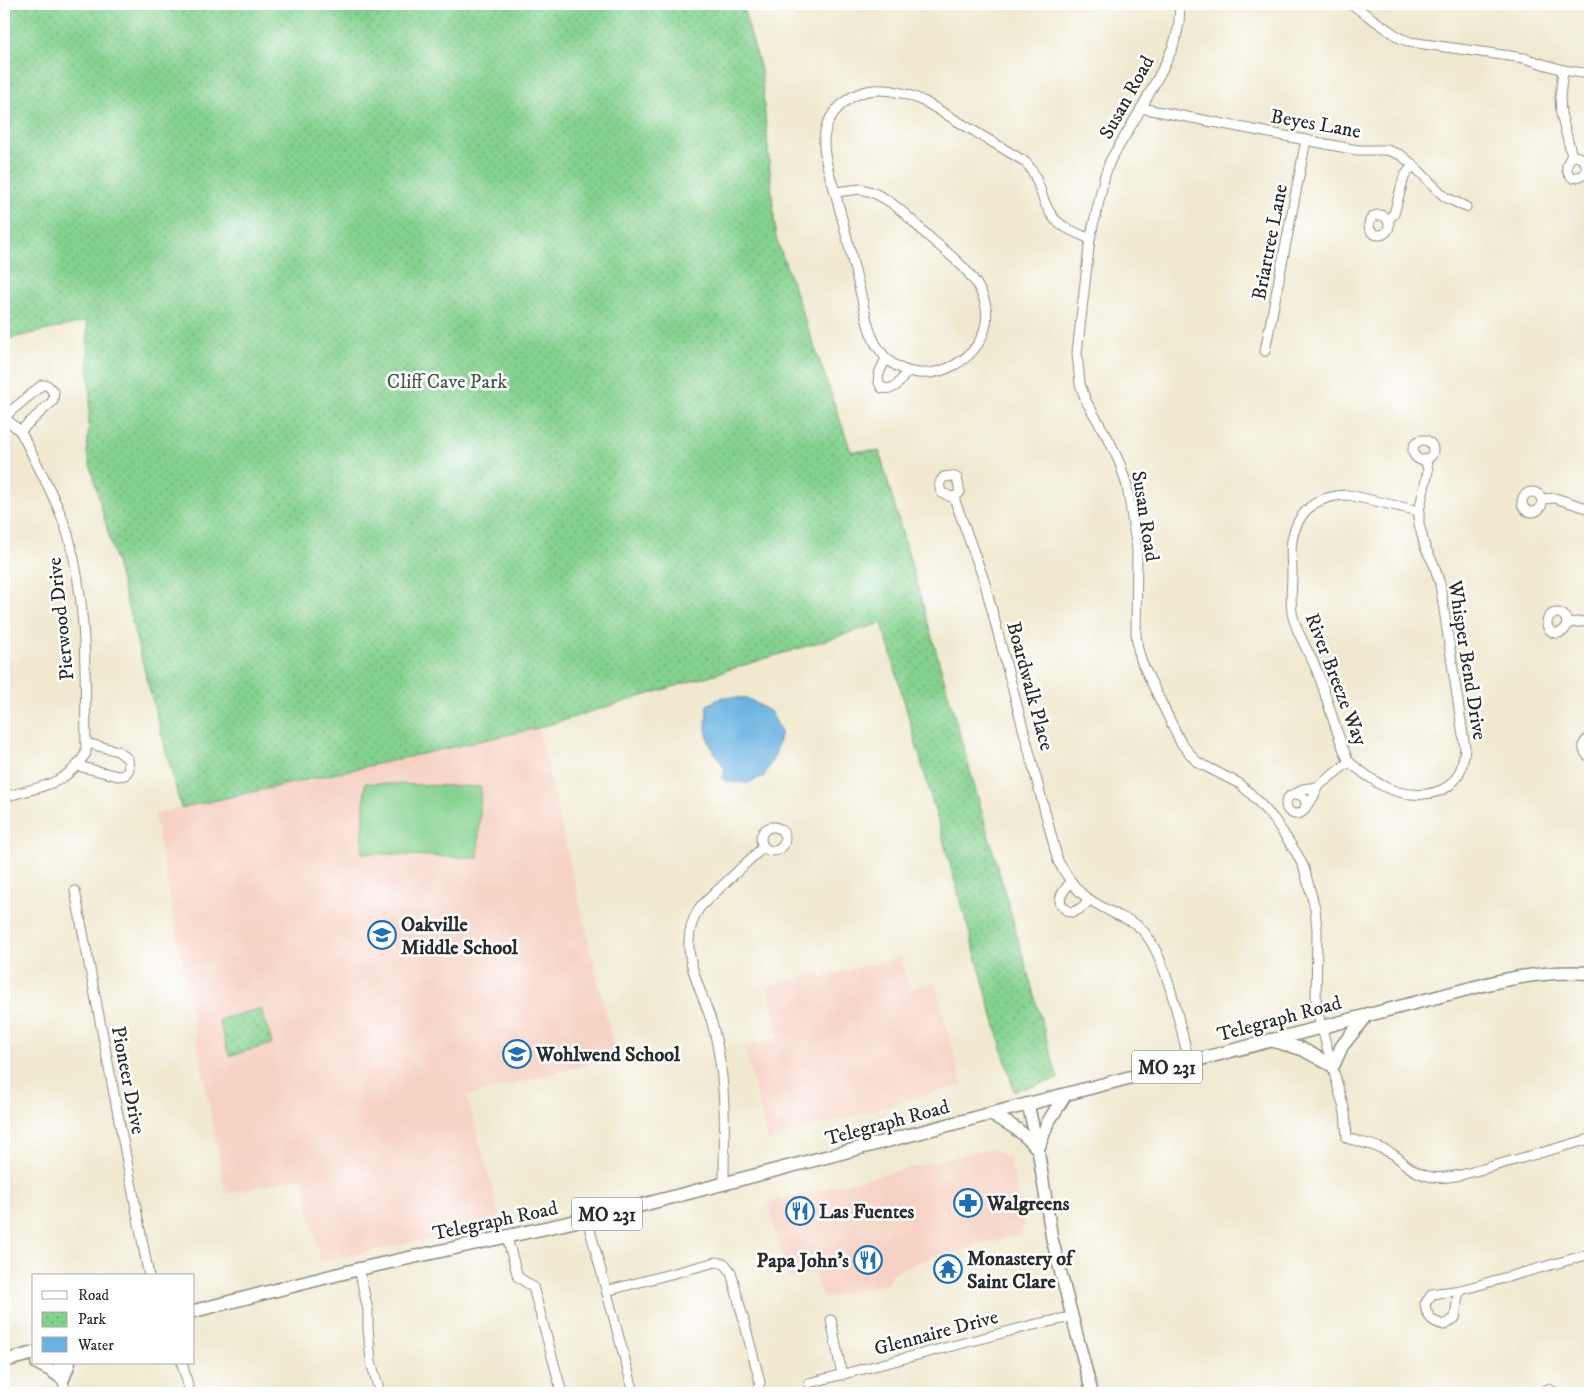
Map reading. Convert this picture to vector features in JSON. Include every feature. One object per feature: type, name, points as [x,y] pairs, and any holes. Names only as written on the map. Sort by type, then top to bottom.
[{"type":"main road","name":"Telegraph Road","points":[[195,1310],[359,1269],[587,1219],[1495,982],[1526,976],[1588,972]]},
{"type":"main road","points":[[1270,1040],[1302,1049],[1333,1066],[1342,1046],[1368,1014]]},
{"type":"main road","points":[[990,1114],[1012,1125],[1024,1134],[1038,1149],[1047,1124],[1065,1094]]},
{"type":"main road","points":[[4,1360],[32,1353]]},
{"type":"main road","points":[[20,1356],[32,1362]]},
{"type":"main road","points":[[37,1364],[52,1371],[62,1379],[69,1364]]},
{"type":"street","name":"Susan Road","points":[[1179,4],[1179,24],[1171,54],[1107,169],[1090,239],[1078,353],[1080,384],[1086,401],[1110,442],[1127,486],[1137,549],[1136,634],[1142,663],[1181,743],[1189,754],[1197,762],[1240,784],[1274,819],[1304,868],[1311,888],[1317,930],[1316,1007],[1345,1112],[1347,1138],[1376,1146],[1393,1154],[1418,1174],[1444,1178],[1590,1139]]},
{"type":"street","points":[[1351,4],[1395,35],[1410,42],[1524,58],[1564,70],[1590,74]]},
{"type":"street","points":[[1564,70],[1560,97],[1561,114],[1572,156]]},
{"type":"street","points":[[835,192],[860,189],[871,192],[892,203],[968,272],[983,297],[986,319],[984,335],[969,354],[948,369],[932,373],[907,371],[886,359],[872,335],[835,192],[824,149],[826,126],[830,116],[847,99],[869,90],[882,89],[912,96],[927,103],[1024,161],[1033,171],[1046,206],[1052,215],[1062,226],[1090,239]]},
{"type":"street","name":"Beyes Lane","points":[[1141,108],[1357,150],[1387,150],[1401,155],[1445,197],[1466,207]]},
{"type":"street","name":"Briartree Lane","points":[[1265,351],[1306,140]]},
{"type":"street","points":[[1388,220],[1394,214],[1404,177],[1413,165]]},
{"type":"street","points":[[886,359],[879,372],[878,379],[882,388],[888,390],[896,387],[907,371]]},
{"type":"street","name":"Pierwood Drive","points":[[20,431],[52,401],[54,392],[51,388],[42,385],[4,417],[20,431],[54,501],[68,537],[77,575],[84,640],[86,743],[86,753],[78,766]]},
{"type":"street","name":"Whisper Bend Drive","points":[[1349,762],[1381,785],[1407,794],[1422,795],[1440,790],[1450,784],[1460,771],[1465,748],[1440,584],[1434,564],[1425,548],[1420,533],[1419,511],[1428,471],[1426,460]]},
{"type":"street","name":"River Breeze Way","points":[[1296,794],[1303,790],[1317,787],[1349,762],[1339,739],[1318,674],[1292,613],[1292,541],[1295,529],[1307,509],[1327,497],[1337,495],[1349,495],[1419,511]]},
{"type":"street","name":"Boardwalk Place","points":[[954,498],[984,580],[1058,861],[1070,883],[1089,901],[1139,926],[1152,942],[1162,963],[1189,1061]]},
{"type":"street","points":[[1542,499],[1555,498],[1590,509]]},
{"type":"street","points":[[1567,623],[1590,621]]},
{"type":"street","points":[[1590,738],[1585,741],[1583,748],[1590,757]]},
{"type":"street","points":[[4,797],[55,782],[68,776],[78,766],[118,776],[125,774],[129,768],[128,759],[118,751],[86,743]]},
{"type":"street","name":"River Breeze Way","points":[[1305,808],[1314,796],[1317,787]]},
{"type":"street","points":[[1296,794],[1304,798],[1305,808],[1296,814],[1288,810],[1287,800],[1290,796],[1296,794]]},
{"type":"street","points":[[1274,819],[1288,810]]},
{"type":"street","points":[[724,1184],[721,1069],[712,1024],[698,987],[689,954],[688,935],[692,919],[700,907],[763,847]]},
{"type":"street","points":[[1070,883],[1060,898],[1061,904],[1066,910],[1071,912],[1078,910],[1089,901]]},
{"type":"street","name":"Pioneer Drive","points":[[75,890],[149,1274]]},
{"type":"street","points":[[1028,1104],[1038,1149],[1052,1239],[1092,1393]]},
{"type":"street","points":[[587,1219],[634,1393]]},
{"type":"street","points":[[507,1238],[518,1276],[533,1287],[562,1393]]},
{"type":"street","points":[[1461,1290],[1458,1295],[1455,1318],[1444,1325],[1437,1324],[1431,1319],[1426,1311],[1425,1304],[1432,1294],[1461,1290],[1590,1254]]},
{"type":"street","points":[[606,1290],[716,1262],[725,1264],[731,1272],[760,1382],[758,1389],[753,1393]]},
{"type":"street","points":[[359,1269],[368,1310],[371,1362],[380,1393]]},
{"type":"street","name":"Glennaire Drive","points":[[809,1383],[1033,1325],[1071,1317]]},
{"type":"street","points":[[831,1320],[842,1375]]},
{"type":"street","points":[[58,1364],[66,1393]]},
{"type":"street","points":[[182,1364],[190,1393]]},
{"type":"street","points":[[1540,1393],[1548,1390],[1556,1393]]},
{"type":"shaded area","name":"Oakville Middle School","points":[[538,728],[616,1057],[467,1096],[502,1223],[320,1262],[303,1177],[226,1194],[154,814]]},
{"type":"shaded area","points":[[901,957],[909,990],[935,983],[962,1085],[768,1140],[744,1047],[779,1037],[768,987],[820,973],[821,977]]},
{"type":"shaded area","points":[[991,1148],[1009,1158],[1025,1225],[1021,1234],[952,1253],[938,1254],[891,1274],[888,1283],[822,1299],[814,1273],[788,1278],[768,1204],[770,1202]]},
{"type":"green space","name":"Cliff Cave Park","points":[[4,4],[742,4],[761,70],[776,237],[851,451],[879,451],[1058,1079],[1014,1091],[882,623],[538,728],[181,808],[87,453],[90,398],[87,321],[4,340]]},
{"type":"green space","points":[[365,783],[481,787],[478,858],[362,853]]},
{"type":"green space","points":[[261,1008],[272,1044],[229,1056],[219,1020]]},
{"type":"water","points":[[723,697],[747,698],[771,712],[781,732],[775,755],[764,776],[748,783],[729,782],[722,779],[725,769],[709,743],[706,729],[707,705]]},
{"type":"place","name":"Oakville Middle School","points":[[382,935]]},
{"type":"place","name":"Wohlwend School","points":[[517,1054]]},
{"type":"place","name":"Walgreens","points":[[968,1203]]},
{"type":"place","name":"Las Fuentes","points":[[800,1211]]},
{"type":"place","name":"Papa John's","points":[[868,1260]]},
{"type":"place","name":"Monastery of Saint Clare","points":[[948,1269]]}]
